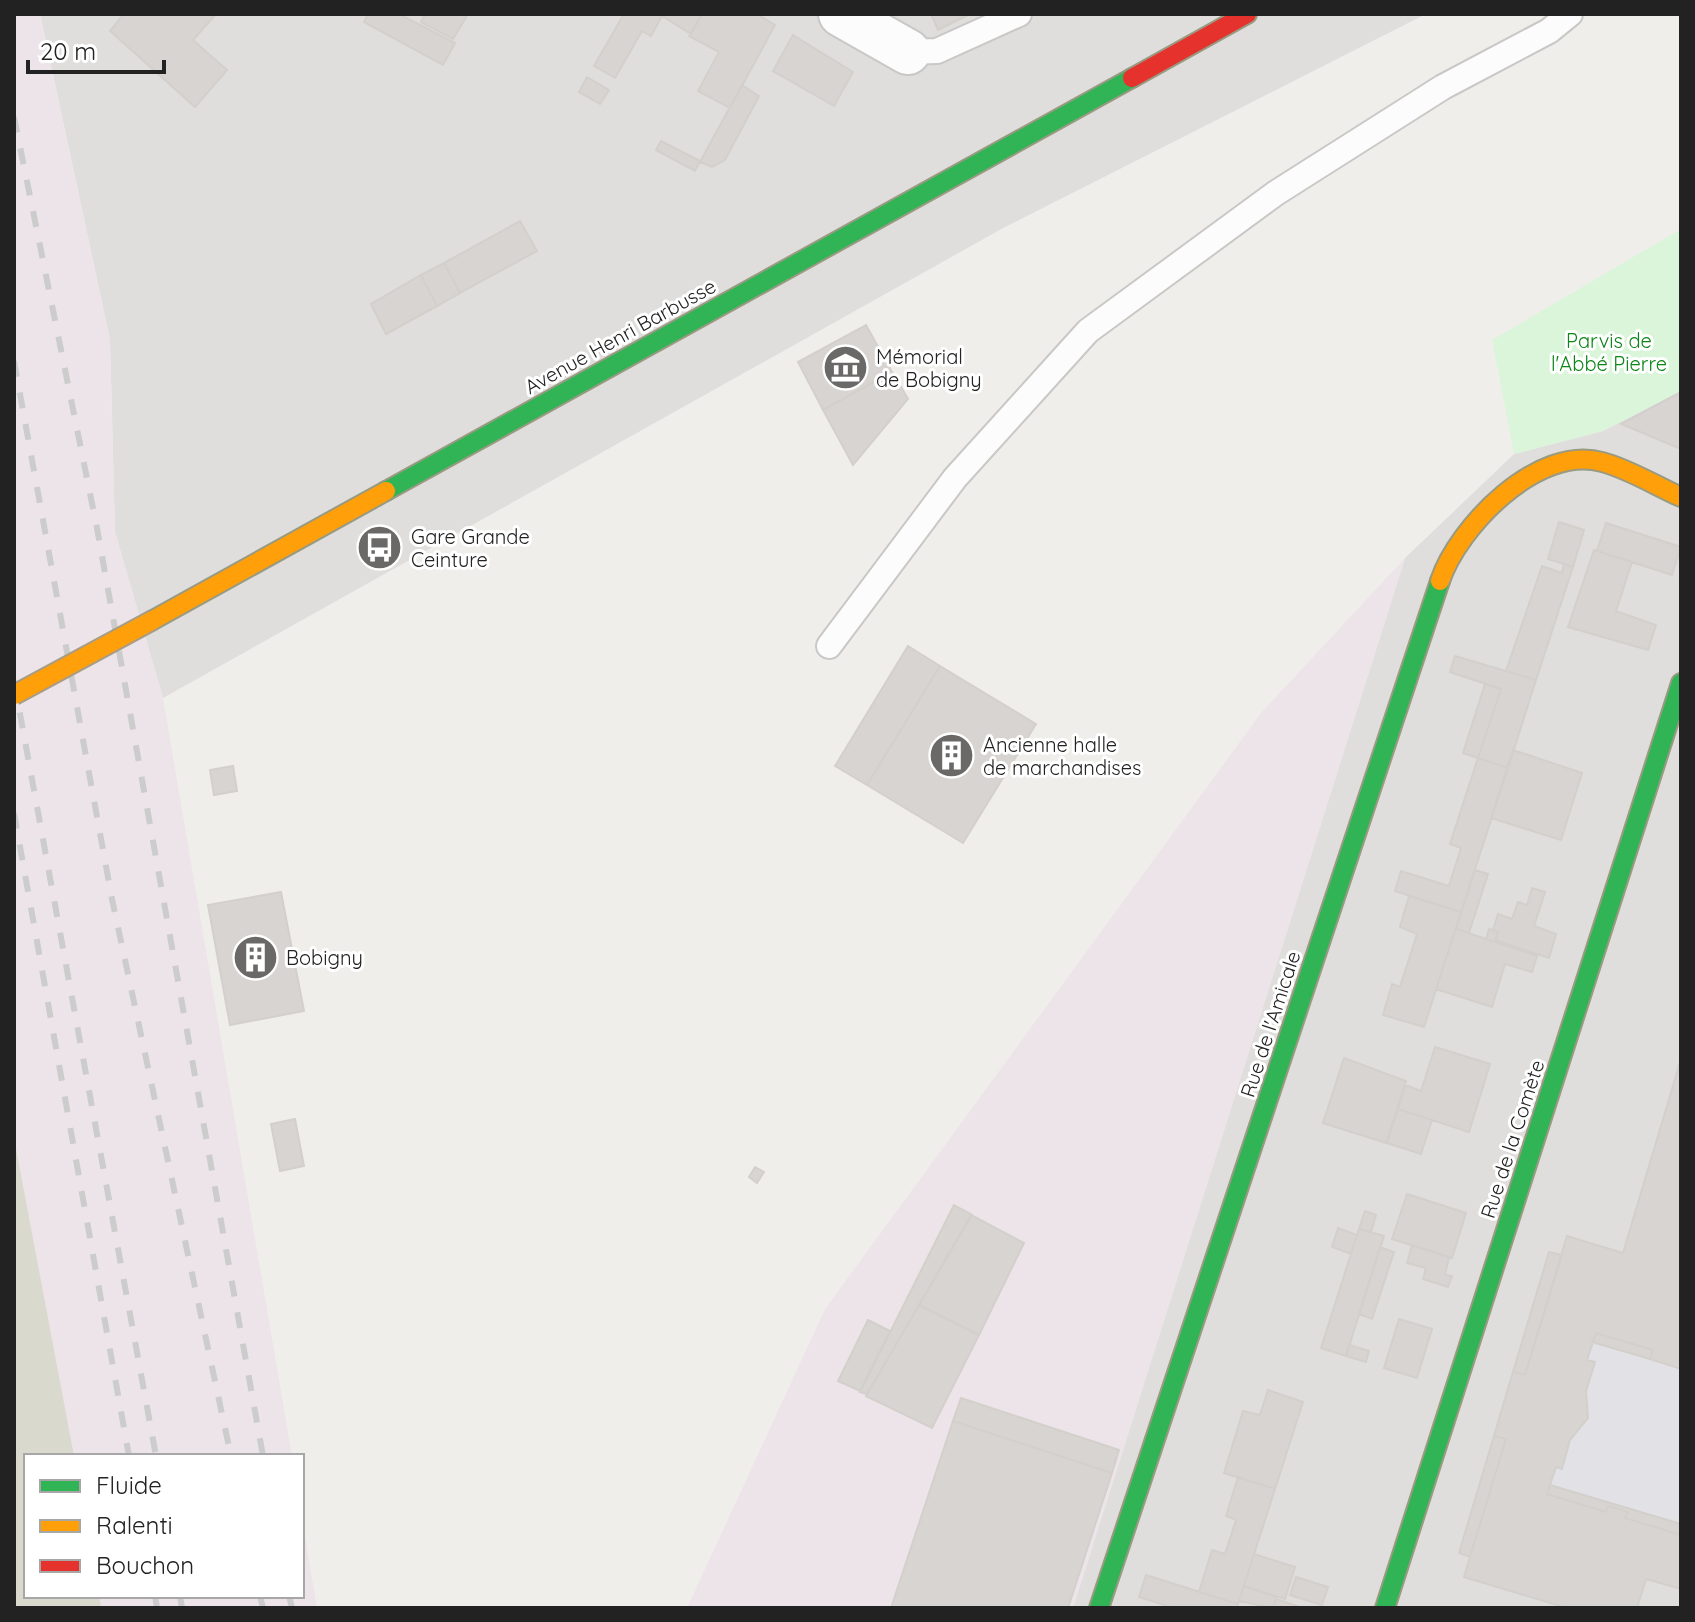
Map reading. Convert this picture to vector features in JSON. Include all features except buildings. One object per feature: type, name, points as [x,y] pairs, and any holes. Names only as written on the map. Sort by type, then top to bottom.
[{"type":"street","points":[[841,14],[908,52]]},
{"type":"street","name":"Avenue Henri Barbusse","points":[[14,695],[1247,14]]},
{"type":"street","name":"Rue de l'Amicale","points":[[1099,1608],[1442,575],[1472,524],[1524,478],[1565,462],[1600,461],[1681,497]]},
{"type":"street","name":"Rue de la Comète","points":[[1385,1608],[1681,683]]},
{"type":"lane","points":[[908,52],[937,51],[1019,14]]},
{"type":"lane","points":[[829,646],[955,478],[1088,331],[1276,193],[1443,87],[1549,31],[1570,14]]},
{"type":"shaded area","points":[[14,14],[40,14],[110,340],[115,532],[163,698],[292,1454],[24,1454],[24,1598],[304,1598],[304,1530],[317,1608],[14,1608]]},
{"type":"shaded area","points":[[40,14],[1426,14],[1005,227],[163,698],[115,532],[110,340]]},
{"type":"shaded area","points":[[1681,391],[1681,1608],[1073,1608],[1405,558],[1514,454],[1603,431]]},
{"type":"shaded area","points":[[1405,558],[1073,1608],[687,1608],[825,1309],[1261,713]]},
{"type":"shaded area","points":[[14,1138],[74,1454],[24,1454],[24,1598],[99,1598],[101,1608],[14,1608]]},
{"type":"shaded area","points":[[1592,1342],[1681,1369],[1681,1524],[1550,1485],[1556,1467],[1562,1468],[1570,1440],[1588,1418],[1586,1391],[1594,1363],[1587,1360]]},
{"type":"green space","name":"Parvis de l'Abbé Pierre","points":[[1681,229],[1681,391],[1603,431],[1514,454],[1492,340]]},
{"type":"railway","points":[[14,117],[97,528],[263,1454]]},
{"type":"railway","points":[[14,361],[112,899],[231,1454]]},
{"type":"railway","points":[[14,681],[156,1454]]},
{"type":"railway","points":[[14,813],[129,1454]]},
{"type":"railway","points":[[155,1598],[157,1608]]},
{"type":"railway","points":[[180,1598],[182,1608]]},
{"type":"railway","points":[[260,1598],[263,1608]]},
{"type":"railway","points":[[290,1598],[292,1608]]},
{"type":"traffic: fast","points":[[386,491],[1132,78]]},
{"type":"traffic: fast","points":[[1099,1608],[1440,581]]},
{"type":"traffic: fast","points":[[1385,1608],[1681,683]]},
{"type":"traffic: slow","points":[[1440,581],[1464,537],[1482,515],[1504,494],[1552,465],[1577,460],[1602,462],[1681,497]]},
{"type":"traffic: slow","points":[[153,620],[386,491]]},
{"type":"traffic: slow","points":[[14,695],[153,620]]},
{"type":"traffic: jam","points":[[1132,78],[1247,14]]},
{"type":"place","name":"Mémorial de Bobigny","points":[[845,367]]},
{"type":"place","name":"Gare Grande Ceinture","points":[[380,548]]},
{"type":"place","name":"Ancienne halle de marchandises","points":[[952,755]]},
{"type":"place","name":"Bobigny","points":[[255,957]]}]
